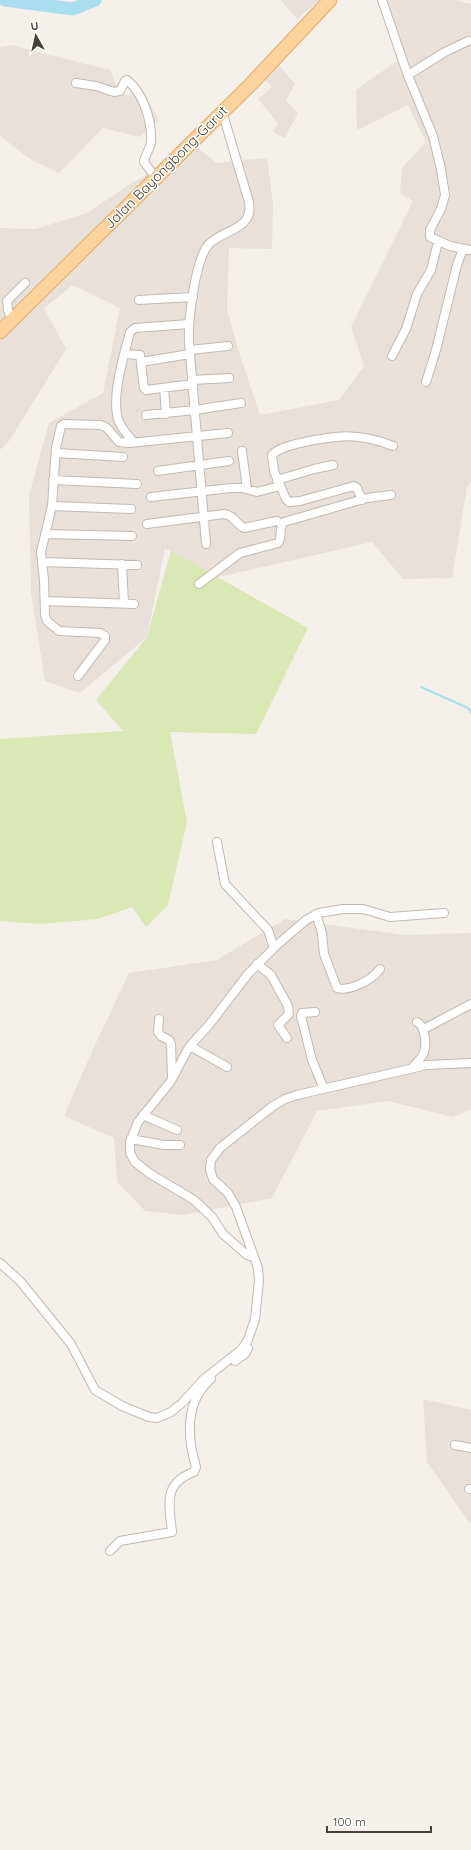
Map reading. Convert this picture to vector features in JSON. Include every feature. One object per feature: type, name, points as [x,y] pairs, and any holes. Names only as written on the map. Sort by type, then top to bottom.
[{"type":"main road","name":"Jalan Bayongbong-Garut","points":[[0,332],[155,177],[251,84],[326,2]]},
{"type":"street","points":[[382,0],[408,75],[433,136],[442,175],[445,195],[441,209],[430,230],[430,238],[438,242],[467,249],[457,265],[436,350],[426,382]]},
{"type":"street","points":[[408,75],[445,52],[468,41]]},
{"type":"street","points":[[76,83],[96,86],[114,92],[120,91],[127,80],[132,85],[146,108],[151,142],[144,162],[155,177]]},
{"type":"street","points":[[206,544],[189,324],[201,258],[206,248],[212,241],[247,221],[250,212],[249,202],[222,111]]},
{"type":"street","points":[[392,356],[406,329],[414,300],[431,270],[438,242]]},
{"type":"street","points":[[12,320],[8,310],[7,301],[25,283]]},
{"type":"street","points":[[139,300],[193,297]]},
{"type":"street","points":[[132,442],[124,430],[117,412],[117,397],[125,354],[132,329],[189,324]]},
{"type":"street","points":[[141,362],[228,346]]},
{"type":"street","points":[[125,354],[140,355],[145,390],[229,378]]},
{"type":"street","points":[[164,388],[166,414]]},
{"type":"street","points":[[146,415],[166,414],[241,403]]},
{"type":"street","points":[[78,676],[105,640],[105,636],[100,633],[59,631],[47,621],[45,615],[41,552],[52,506],[53,480],[60,428],[64,424],[101,425],[107,428],[119,442],[228,433]]},
{"type":"street","points":[[362,500],[357,488],[354,486],[290,503],[286,499],[274,471],[272,455],[275,452],[293,445],[330,436],[348,435],[373,438],[393,446]]},
{"type":"street","points":[[242,451],[247,489]]},
{"type":"street","points":[[56,453],[123,457]]},
{"type":"street","points":[[158,471],[229,461]]},
{"type":"street","points":[[151,497],[231,488],[247,489],[257,492],[314,469],[333,466]]},
{"type":"street","points":[[53,480],[137,484]]},
{"type":"street","points":[[199,584],[240,553],[278,543],[280,540],[281,526],[284,522],[362,500],[391,495]]},
{"type":"street","points":[[52,506],[131,509]]},
{"type":"street","points":[[147,524],[228,514],[244,528],[277,521]]},
{"type":"street","points":[[46,534],[132,536]]},
{"type":"street","points":[[42,562],[137,565]]},
{"type":"street","points":[[122,564],[124,603]]},
{"type":"street","points":[[45,601],[134,604]]},
{"type":"street","points":[[217,842],[225,884],[268,930],[274,948]]},
{"type":"street","points":[[253,1257],[247,1255],[223,1234],[212,1217],[194,1200],[148,1173],[135,1162],[130,1153],[138,1122],[146,1117],[193,1048],[261,966],[274,948],[306,920],[316,914],[354,908],[390,917],[444,913]]},
{"type":"street","points":[[316,914],[322,933],[324,954],[337,988],[346,989],[363,983],[380,969]]},
{"type":"street","points":[[261,966],[271,975],[289,1010],[289,1014],[278,1025],[287,1038]]},
{"type":"street","points":[[424,1030],[471,1004]]},
{"type":"street","points":[[315,1012],[302,1013],[301,1016],[312,1060],[324,1088]]},
{"type":"street","points":[[159,1019],[158,1032],[161,1036],[170,1040],[171,1044],[172,1078]]},
{"type":"street","points":[[413,1068],[424,1053],[424,1030],[421,1024],[417,1022]]},
{"type":"street","points":[[193,1048],[227,1067]]},
{"type":"street","points":[[0,1263],[20,1281],[71,1344],[83,1364],[95,1390],[122,1406],[149,1417],[162,1416],[171,1412],[182,1403],[203,1380],[234,1356],[244,1346],[253,1328],[257,1309],[259,1281],[258,1268],[236,1207],[228,1194],[213,1179],[210,1169],[211,1160],[232,1138],[279,1102],[297,1095],[427,1065],[471,1063]]},
{"type":"street","points":[[146,1117],[177,1130]]},
{"type":"street","points":[[134,1139],[180,1145]]},
{"type":"street","points":[[110,1551],[120,1541],[172,1532],[169,1502],[173,1484],[178,1479],[194,1472],[196,1467],[190,1447],[192,1407],[206,1383],[246,1354],[248,1348],[244,1346]]},
{"type":"street","points":[[455,1446],[471,1448]]},
{"type":"shaded area","points":[[281,0],[320,0],[297,19]]},
{"type":"shaded area","points":[[380,0],[454,0],[471,4],[471,481],[467,487],[452,578],[403,579],[372,542],[214,578],[165,548],[147,637],[80,693],[45,681],[31,593],[29,495],[49,423],[103,393],[120,308],[73,285],[44,308],[66,349],[10,440],[0,450],[0,228],[36,229],[87,213],[129,185],[195,146],[217,163],[267,158],[273,203],[272,249],[229,248],[227,309],[238,349],[260,415],[339,400],[364,366],[351,327],[413,201],[400,193],[402,168],[426,142],[408,105],[357,130],[356,90],[397,61]]},
{"type":"shaded area","points":[[11,45],[110,70],[121,95],[144,93],[159,120],[139,137],[103,128],[59,173],[30,159],[0,136],[0,47]]},
{"type":"shaded area","points":[[277,63],[295,84],[286,100],[298,114],[284,138],[273,132],[278,123],[258,99],[272,87],[263,78]]},
{"type":"shaded area","points":[[285,919],[405,935],[471,933],[471,1109],[453,1117],[388,1101],[317,1111],[272,1198],[183,1215],[145,1211],[117,1182],[114,1138],[64,1116],[94,1047],[129,973],[217,960]]},
{"type":"shaded area","points":[[423,1399],[471,1410],[471,1523],[427,1462]]},
{"type":"green space","points":[[171,551],[308,628],[256,734],[170,732],[187,822],[168,905],[146,927],[132,907],[98,919],[41,924],[0,921],[0,739],[123,731],[96,700],[147,637]]},
{"type":"waterway","points":[[5,0],[73,9],[95,0]]},
{"type":"waterway","points":[[421,687],[468,708],[471,713]]}]
